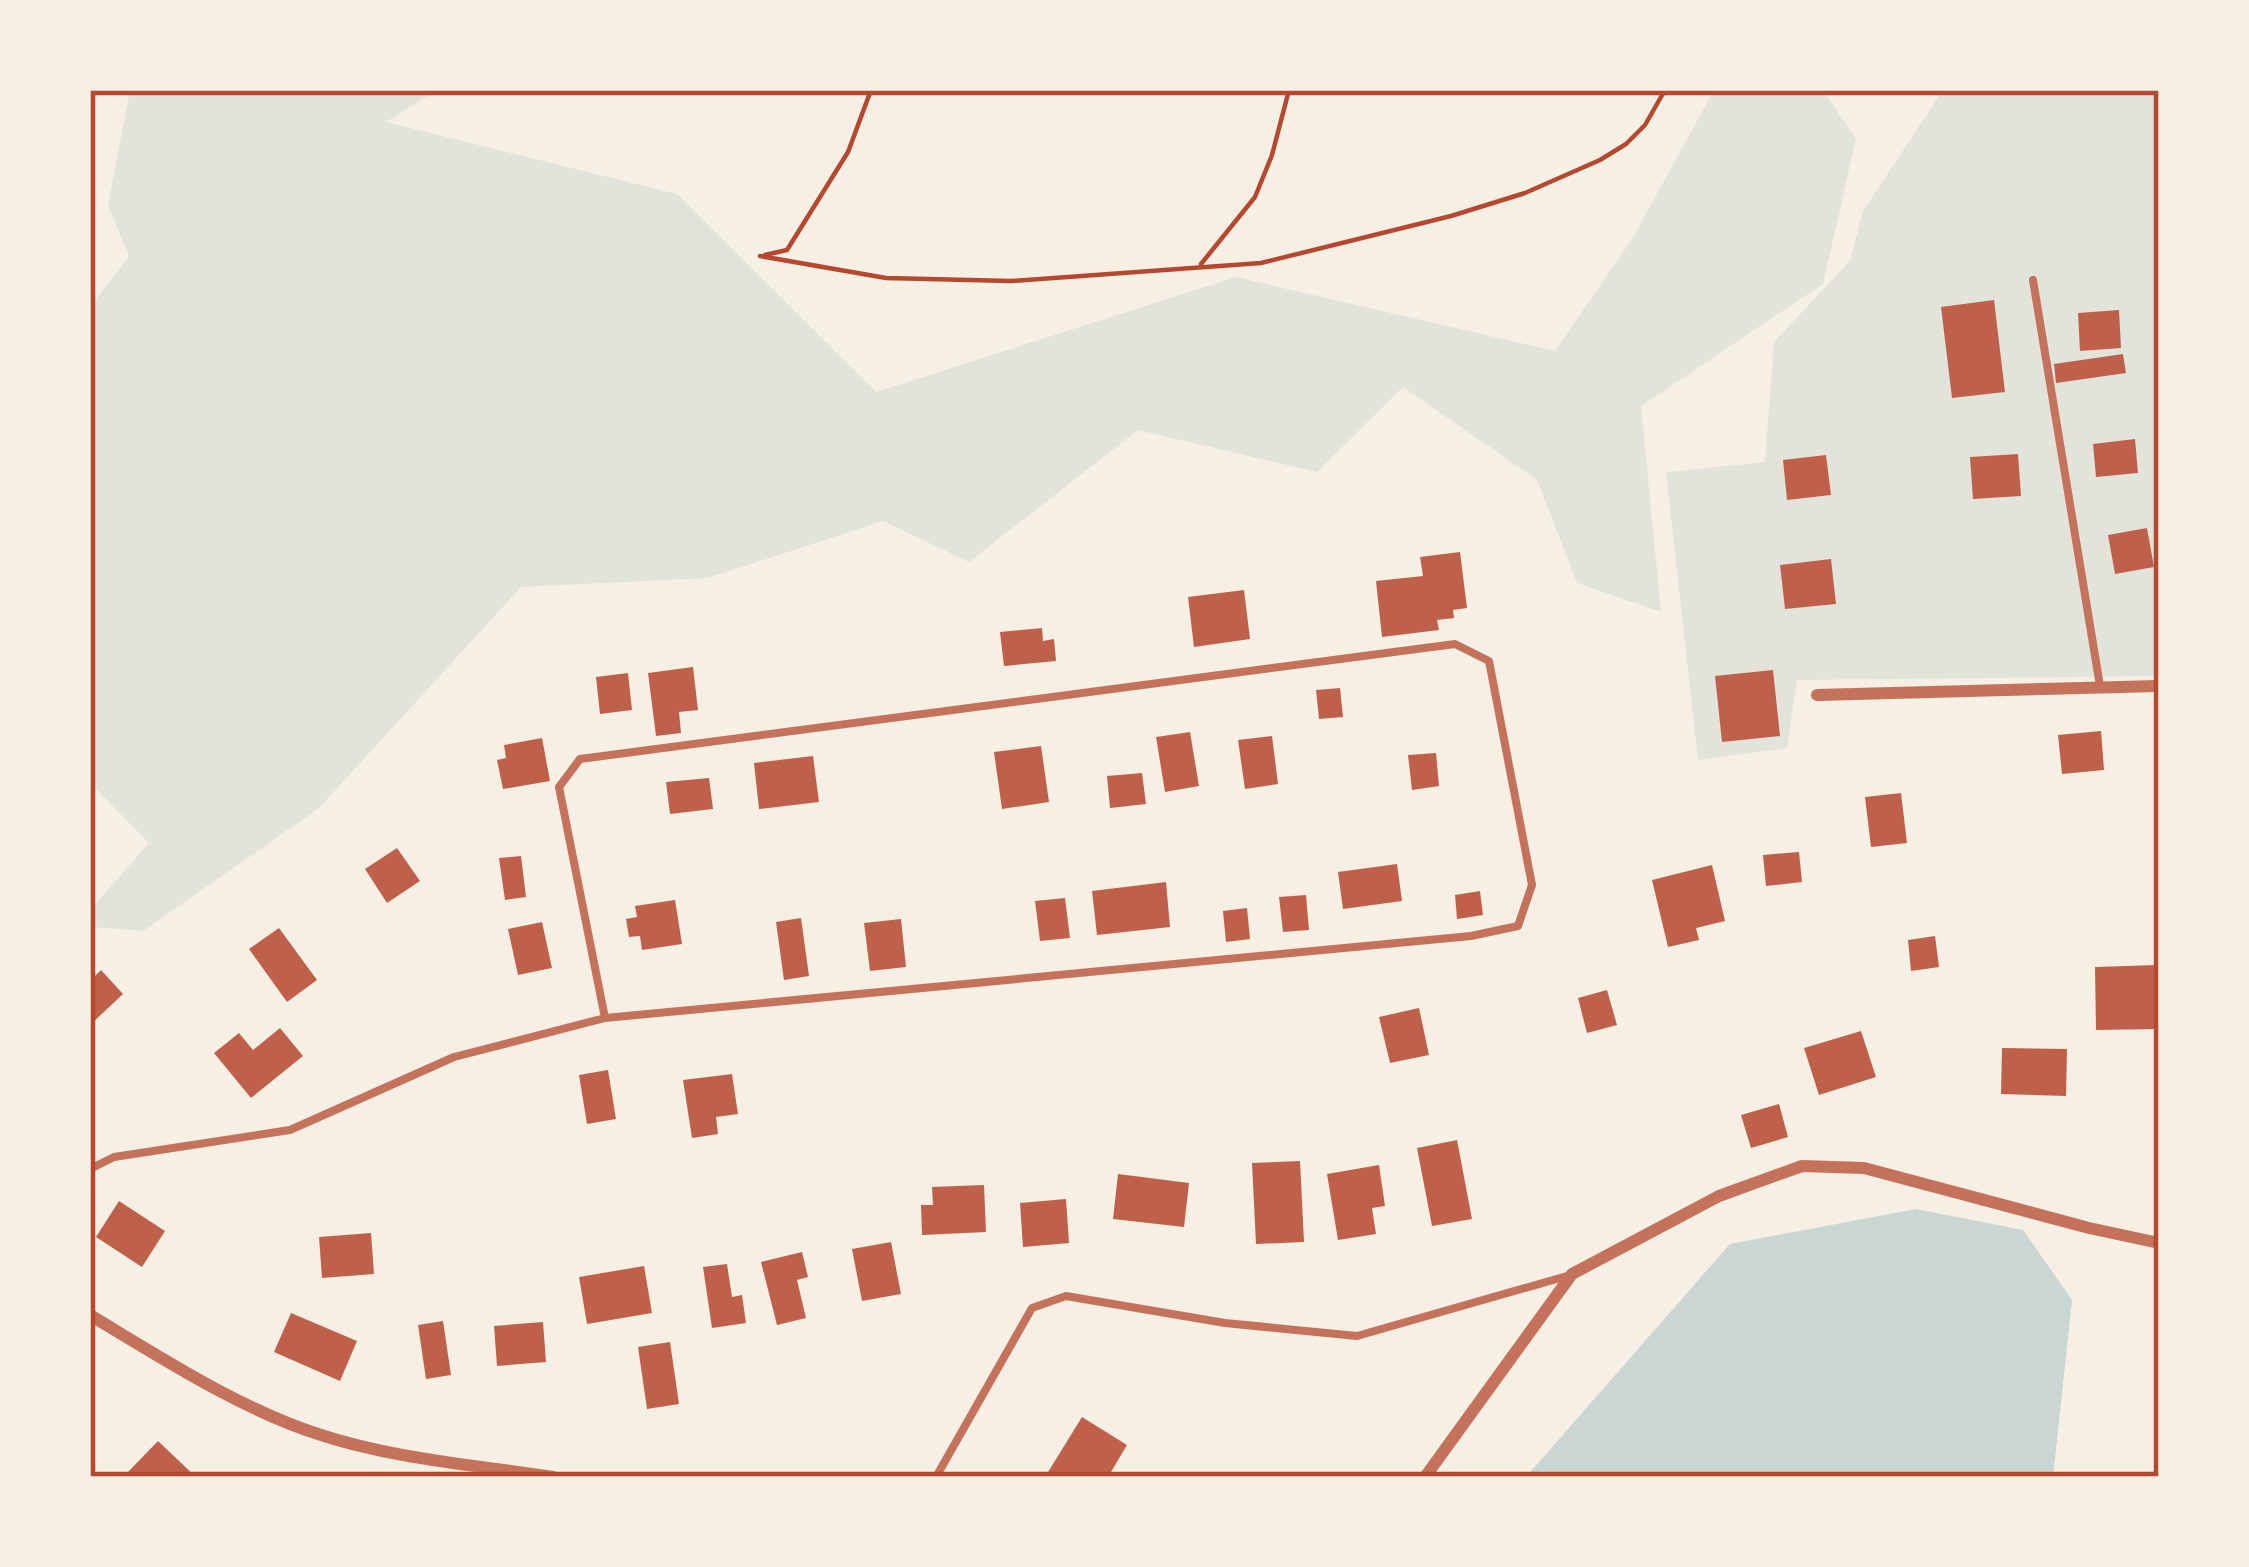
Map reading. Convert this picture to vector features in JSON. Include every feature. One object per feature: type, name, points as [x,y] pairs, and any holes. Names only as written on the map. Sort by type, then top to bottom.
[{"type":"street","points":[[1817,694],[2159,686]]},
{"type":"street","points":[[1425,1477],[1572,1274],[1718,1196],[1802,1166],[1864,1168],[2159,1243]]},
{"type":"street","points":[[90,1315],[206,1383],[317,1434],[423,1457],[553,1477]]},
{"type":"lane","points":[[2033,280],[2100,686]]},
{"type":"lane","points":[[90,1169],[114,1157],[290,1130],[454,1057],[604,1018],[1471,936],[1518,926],[1532,885],[1489,661],[1455,644],[580,759],[559,787],[604,1018]]},
{"type":"lane","points":[[936,1477],[1032,1308],[1066,1296],[1226,1323],[1357,1336],[1572,1274]]},
{"type":"path","points":[[871,90],[848,152],[787,250],[760,256],[907,278],[1011,280],[1261,263],[1525,194],[1626,144],[1645,125],[1665,90]]},
{"type":"path","points":[[1199,266],[1255,197],[1272,155],[1288,90]]},
{"type":"shaded area","points":[[130,90],[437,90],[386,122],[677,194],[876,392],[1236,277],[1555,351],[1632,239],[1714,90],[1823,90],[1856,139],[1823,284],[1641,406],[1661,612],[1577,583],[1537,480],[1403,387],[1317,472],[1138,430],[969,562],[883,521],[708,578],[521,587],[318,809],[143,931],[90,927],[90,910],[149,843],[90,788],[90,307],[129,256],[108,205]]},
{"type":"shaded area","points":[[1943,90],[2159,93],[2159,676],[1797,680],[1787,748],[1698,760],[1666,472],[1765,462],[1774,342],[1850,261],[1863,211]]},
{"type":"shaded area","points":[[1916,1209],[2023,1230],[2072,1300],[2053,1477],[1526,1477],[1730,1244]]},
{"type":"building","points":[[1994,300],[2005,392],[1952,398],[1941,307]]},
{"type":"building","points":[[2119,310],[2121,348],[2080,351],[2078,313]]},
{"type":"building","points":[[2123,354],[2126,373],[2056,383],[2054,364]]},
{"type":"building","points":[[2135,439],[2138,473],[2096,477],[2093,444]]},
{"type":"building","points":[[2018,454],[2021,496],[1973,499],[1970,457]]},
{"type":"building","points":[[1826,455],[1831,495],[1787,500],[1783,460]]},
{"type":"building","points":[[2147,528],[2154,567],[2115,574],[2108,535]]},
{"type":"building","points":[[1460,552],[1467,608],[1453,610],[1454,618],[1437,620],[1439,630],[1382,637],[1376,581],[1423,576],[1420,557]]},
{"type":"building","points":[[1831,559],[1836,604],[1785,609],[1780,565]]},
{"type":"building","points":[[1244,590],[1250,639],[1194,647],[1188,597]]},
{"type":"building","points":[[1042,628],[1043,641],[1054,639],[1056,661],[1004,666],[1000,632]]},
{"type":"building","points":[[693,667],[698,710],[679,712],[681,733],[656,736],[648,673]]},
{"type":"building","points":[[1773,670],[1780,736],[1722,742],[1715,676]]},
{"type":"building","points":[[628,673],[632,710],[600,714],[596,677]]},
{"type":"building","points":[[1340,688],[1343,717],[1319,719],[1316,690]]},
{"type":"building","points":[[2101,731],[2104,770],[2062,774],[2058,735]]},
{"type":"building","points":[[1190,732],[1199,786],[1165,792],[1156,737]]},
{"type":"building","points":[[1272,736],[1278,784],[1245,789],[1238,740]]},
{"type":"building","points":[[542,738],[550,781],[503,789],[497,760],[506,758],[504,745]]},
{"type":"building","points":[[1041,746],[1049,802],[1002,809],[994,752]]},
{"type":"building","points":[[1436,753],[1439,786],[1412,790],[1408,755]]},
{"type":"building","points":[[813,756],[819,802],[759,809],[754,763]]},
{"type":"building","points":[[1142,773],[1146,804],[1110,808],[1107,776]]},
{"type":"building","points":[[709,778],[713,809],[670,814],[666,782]]},
{"type":"building","points":[[1901,793],[1907,843],[1871,847],[1865,797]]},
{"type":"building","points":[[397,848],[420,881],[387,903],[365,869]]},
{"type":"building","points":[[1799,852],[1802,882],[1766,886],[1763,855]]},
{"type":"building","points":[[521,856],[526,897],[505,900],[499,858]]},
{"type":"building","points":[[1397,864],[1402,901],[1343,909],[1338,872]]},
{"type":"building","points":[[1712,865],[1725,921],[1696,928],[1699,940],[1668,947],[1652,880]]},
{"type":"building","points":[[1166,882],[1170,927],[1097,935],[1092,891]]},
{"type":"building","points":[[1480,891],[1483,915],[1457,919],[1455,895]]},
{"type":"building","points":[[1306,895],[1309,930],[1283,932],[1279,897]]},
{"type":"building","points":[[1065,898],[1070,938],[1040,941],[1035,901]]},
{"type":"building","points":[[675,900],[682,944],[642,950],[640,936],[629,937],[626,919],[637,917],[635,906]]},
{"type":"building","points":[[1247,908],[1250,939],[1226,942],[1223,911]]},
{"type":"building","points":[[801,918],[809,976],[784,980],[776,922]]},
{"type":"building","points":[[901,919],[906,967],[870,971],[864,923]]},
{"type":"building","points":[[542,922],[552,968],[518,975],[508,929]]},
{"type":"building","points":[[279,928],[317,980],[287,1002],[249,949]]},
{"type":"building","points":[[1935,936],[1939,967],[1911,971],[1908,940]]},
{"type":"building","points":[[2157,965],[2158,1029],[2096,1030],[2095,967]]},
{"type":"building","points":[[101,970],[123,994],[90,1025],[90,981]]},
{"type":"building","points":[[1607,990],[1617,1025],[1587,1033],[1578,998]]},
{"type":"building","points":[[1419,1008],[1429,1055],[1390,1063],[1379,1017]]},
{"type":"building","points":[[280,1028],[303,1056],[251,1098],[214,1053],[239,1033],[253,1050]]},
{"type":"building","points":[[1861,1031],[1876,1077],[1819,1095],[1804,1048]]},
{"type":"building","points":[[2002,1048],[2067,1049],[2066,1096],[2001,1094]]},
{"type":"building","points":[[608,1070],[616,1119],[587,1124],[579,1075]]},
{"type":"building","points":[[732,1074],[738,1114],[716,1117],[718,1134],[692,1138],[683,1080]]},
{"type":"building","points":[[1779,1104],[1788,1137],[1751,1148],[1741,1115]]},
{"type":"building","points":[[1457,1140],[1472,1219],[1432,1226],[1417,1148]]},
{"type":"building","points":[[1300,1161],[1304,1242],[1256,1244],[1252,1163]]},
{"type":"building","points":[[1379,1165],[1385,1206],[1372,1208],[1376,1234],[1338,1240],[1327,1174]]},
{"type":"building","points":[[1118,1174],[1189,1183],[1184,1227],[1113,1219]]},
{"type":"building","points":[[984,1185],[986,1232],[922,1235],[921,1205],[933,1205],[932,1187]]},
{"type":"building","points":[[1066,1199],[1069,1243],[1023,1247],[1020,1203]]},
{"type":"building","points":[[119,1201],[165,1231],[142,1267],[96,1237]]},
{"type":"building","points":[[371,1233],[374,1274],[322,1278],[319,1237]]},
{"type":"building","points":[[891,1242],[901,1294],[862,1301],[852,1249]]},
{"type":"building","points":[[802,1252],[808,1277],[797,1280],[806,1318],[777,1325],[761,1262]]},
{"type":"building","points":[[727,1264],[732,1297],[742,1295],[746,1323],[712,1328],[703,1267]]},
{"type":"building","points":[[644,1266],[652,1313],[587,1324],[579,1277]]},
{"type":"building","points":[[291,1313],[357,1341],[340,1381],[274,1352]]},
{"type":"building","points":[[443,1321],[451,1375],[426,1379],[418,1325]]},
{"type":"building","points":[[543,1322],[546,1362],[497,1366],[494,1326]]},
{"type":"building","points":[[670,1342],[679,1404],[647,1409],[638,1347]]},
{"type":"building","points":[[1082,1417],[1127,1445],[1108,1477],[1045,1477]]},
{"type":"building","points":[[158,1441],[196,1477],[133,1477],[128,1472]]}]
